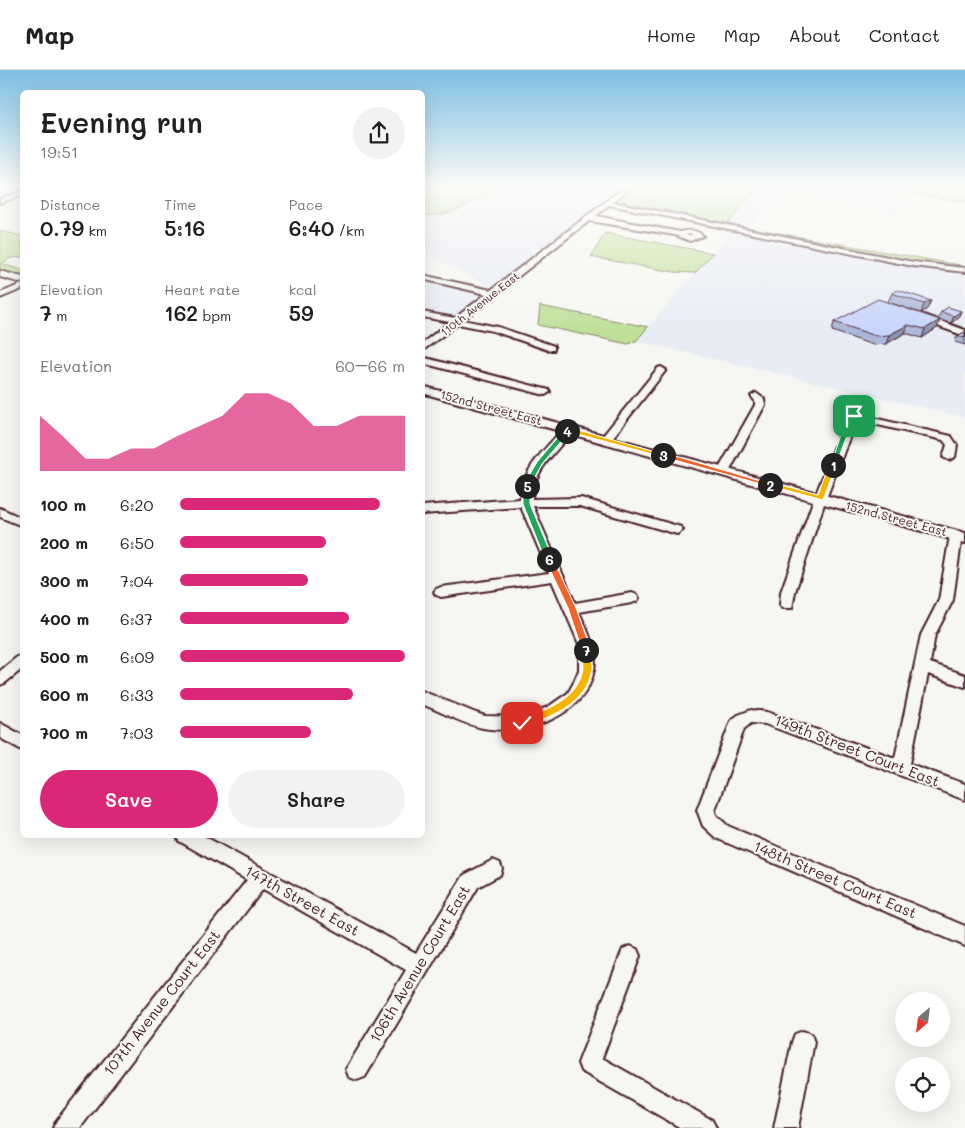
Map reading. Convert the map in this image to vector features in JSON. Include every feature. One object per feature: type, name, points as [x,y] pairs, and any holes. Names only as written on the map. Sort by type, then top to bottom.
[{"type":"main road","points":[[0,274],[20,279]]},
{"type":"main road","name":"152nd Street East","points":[[425,391],[960,537]]},
{"type":"street","name":"110th Avenue East","points":[[425,346],[569,234]]},
{"type":"street","points":[[762,234],[913,264],[965,270]]},
{"type":"street","points":[[425,278],[493,293]]},
{"type":"street","points":[[0,296],[20,287]]},
{"type":"street","points":[[425,315],[515,334],[552,348]]},
{"type":"street","points":[[915,315],[965,333]]},
{"type":"street","points":[[425,361],[545,392]]},
{"type":"street","points":[[606,439],[661,370]]},
{"type":"street","points":[[723,472],[760,405],[760,401],[756,396]]},
{"type":"street","points":[[787,605],[788,592],[850,418],[854,416],[947,438],[952,445],[949,457]]},
{"type":"street","points":[[425,698],[463,715],[485,722],[513,724],[528,722],[554,711],[577,692],[585,678],[587,670],[586,644],[526,504],[526,488],[530,477],[568,429]]},
{"type":"street","points":[[425,510],[536,502],[581,502],[678,530]]},
{"type":"street","points":[[0,512],[19,517]]},
{"type":"street","points":[[901,768],[928,635],[946,600],[960,537]]},
{"type":"street","points":[[442,592],[556,576]]},
{"type":"street","points":[[572,608],[632,598]]},
{"type":"street","points":[[0,679],[20,664]]},
{"type":"street","points":[[921,666],[965,681]]},
{"type":"street","name":"149th Street Court East","points":[[709,820],[706,805],[737,726],[741,721],[749,717],[767,718],[965,792]]},
{"type":"street","points":[[0,730],[20,742]]},
{"type":"street","name":"148th Street Court East","points":[[709,820],[722,832],[965,936]]},
{"type":"street","name":"147th Street East","points":[[190,838],[419,966]]},
{"type":"street","name":"106th Avenue Court East","points":[[357,1069],[471,881],[493,869]]},
{"type":"street","name":"107th Avenue Court East","points":[[65,1128],[260,878]]},
{"type":"street","points":[[630,956],[588,1063],[704,1128]]},
{"type":"street","points":[[786,1128],[803,1042]]},
{"type":"shaded area","points":[[425,234],[560,234],[491,287],[425,253]]},
{"type":"shaded area","points":[[729,234],[749,234],[916,267],[965,273],[965,417],[636,341]]},
{"type":"shaded area","points":[[425,281],[482,294],[448,322],[425,316]]},
{"type":"green space","points":[[0,234],[20,236],[20,257],[11,258],[2,264],[20,269],[20,275],[0,269]]},
{"type":"green space","points":[[604,234],[713,253],[695,273],[674,272],[591,257]]},
{"type":"green space","points":[[771,234],[786,234],[960,265],[960,268],[913,262]]},
{"type":"green space","points":[[540,306],[648,327],[636,341],[628,344],[538,325]]},
{"type":"building","points":[[898,290],[931,301],[924,304],[892,293]]},
{"type":"building","points":[[878,299],[940,320],[925,329],[908,325],[889,335],[876,336],[834,322]]},
{"type":"building","points":[[948,307],[961,311],[954,316],[941,312]]},
{"type":"building","points":[[965,332],[965,338],[957,336]]},
{"type":"route","points":[[522,723],[543,716],[564,704],[580,687],[587,670],[586,644],[526,504],[526,488],[530,477],[568,429],[820,498],[850,418],[854,416]]}]
